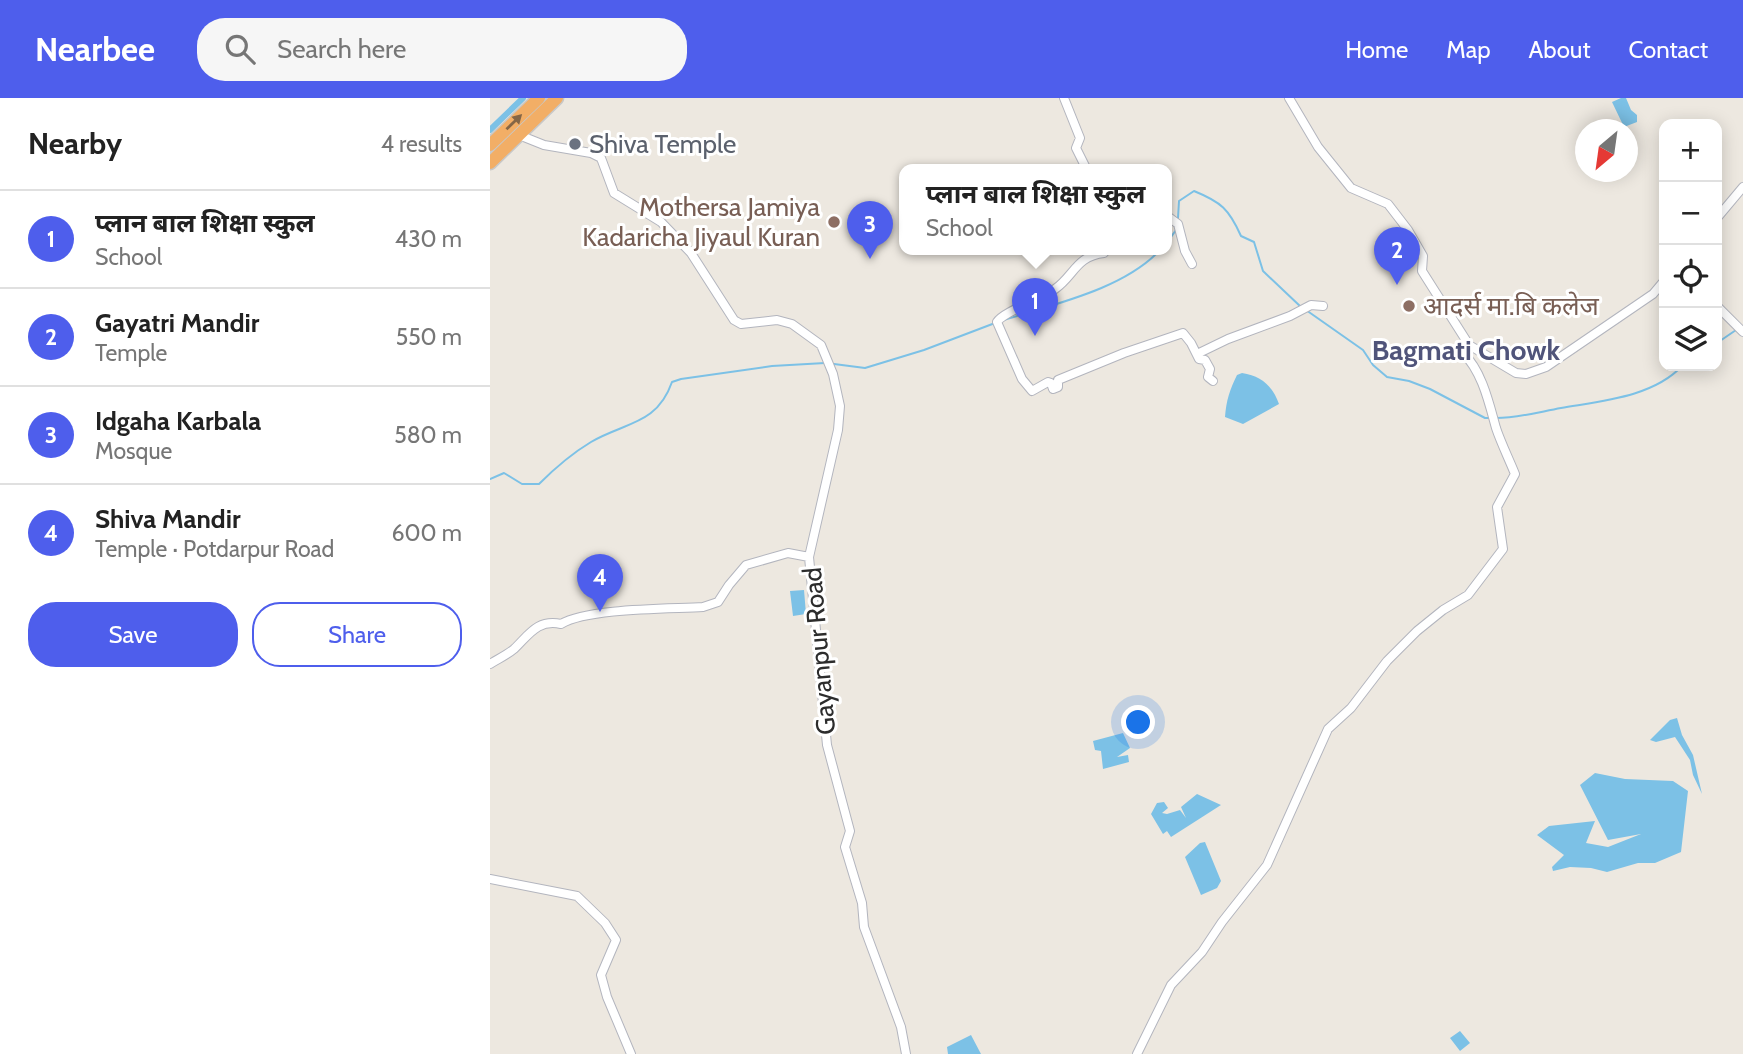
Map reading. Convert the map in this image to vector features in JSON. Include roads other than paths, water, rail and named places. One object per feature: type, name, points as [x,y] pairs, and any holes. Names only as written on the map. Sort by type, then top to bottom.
[{"type":"highway","points":[[490,145],[539,98]]},
{"type":"highway","points":[[490,163],[557,98]]},
{"type":"street","points":[[1064,98],[1080,138],[1076,148],[1084,164]]},
{"type":"street","points":[[1293,99],[1318,147],[1351,188],[1388,204],[1408,230],[1423,256],[1422,271],[1469,345],[1516,373],[1526,374],[1546,367],[1653,294],[1659,287]]},
{"type":"street","name":"Gayanpur Road","points":[[519,135],[544,145],[591,153],[601,158],[614,193],[661,222],[691,253],[734,320],[740,324],[777,320],[792,324],[821,345],[827,359],[839,406],[838,430],[809,557],[827,745],[850,831],[845,847],[862,903],[864,928],[901,1027],[906,1054]]},
{"type":"street","points":[[1722,212],[1743,187]]},
{"type":"street","points":[[1172,220],[1178,224],[1185,251],[1192,264]]},
{"type":"street","points":[[1100,255],[1077,265],[1057,288],[1000,317],[997,323],[1019,374],[1030,390],[1048,382],[1053,389],[1058,387],[1058,380],[1082,369],[1182,333],[1187,336],[1199,359],[1205,360],[1210,369],[1208,377],[1213,381]]},
{"type":"street","points":[[1197,354],[1228,339],[1290,316],[1307,306],[1324,306]]},
{"type":"street","points":[[1719,308],[1740,329]]},
{"type":"street","points":[[1137,1054],[1171,985],[1202,952],[1267,865],[1328,729],[1351,708],[1387,661],[1417,631],[1443,610],[1468,595],[1503,549],[1497,507],[1515,474],[1471,360],[1463,353],[1469,345]]},
{"type":"street","points":[[490,664],[513,650],[529,632],[551,622],[561,624],[571,618],[594,614],[703,607],[719,602],[746,565],[788,553],[809,557]]},
{"type":"street","points":[[490,879],[577,896],[605,923],[616,940],[601,975],[607,997],[631,1054]]},
{"type":"water","points":[[1626,98],[1637,119],[1620,119],[1612,102]]},
{"type":"water","points":[[1242,373],[1265,382],[1279,404],[1243,424],[1225,417],[1232,385],[1237,375]]},
{"type":"water","points":[[804,590],[806,614],[793,616],[790,591]]},
{"type":"water","points":[[1677,718],[1682,735],[1693,755],[1702,794],[1693,775],[1690,760],[1675,737],[1656,742],[1650,740],[1670,720]]},
{"type":"water","points":[[1123,733],[1130,748],[1117,757],[1128,755],[1129,762],[1103,769],[1101,751],[1095,750],[1093,741]]},
{"type":"water","points":[[1595,773],[1625,779],[1673,781],[1688,791],[1681,852],[1655,863],[1638,863],[1607,872],[1570,867],[1553,871],[1552,867],[1564,855],[1537,835],[1549,826],[1595,821],[1586,843],[1608,847],[1641,834],[1608,840],[1580,785]]},
{"type":"water","points":[[1197,794],[1221,805],[1171,837],[1167,831],[1163,834],[1151,814],[1157,803],[1164,802],[1168,808],[1162,813],[1180,810],[1186,818],[1181,807]]},
{"type":"water","points":[[1205,842],[1221,881],[1217,888],[1201,895],[1185,857],[1200,843]]},
{"type":"water","points":[[1460,1031],[1470,1043],[1460,1051],[1450,1038]]},
{"type":"water","points":[[971,1035],[981,1054],[948,1054],[947,1047]]},
{"type":"waterway","points":[[490,130],[523,98]]},
{"type":"waterway","points":[[1178,218],[1179,201],[1194,191],[1218,203],[1228,213],[1241,236],[1254,242],[1263,271],[1301,307]]},
{"type":"waterway","points":[[1172,236],[1176,230]]},
{"type":"waterway","points":[[1004,320],[1108,285],[1145,264],[1155,255]]},
{"type":"waterway","points":[[1306,310],[1363,350],[1373,365],[1387,377],[1430,389],[1485,418],[1490,418]]},
{"type":"waterway","points":[[834,364],[865,368],[924,350],[995,323]]},
{"type":"waterway","points":[[1722,340],[1736,330]]},
{"type":"waterway","points":[[490,479],[504,473],[522,484],[539,484],[584,447],[649,415],[666,396],[672,382],[772,366],[825,363]]},
{"type":"waterway","points":[[1496,418],[1626,396],[1656,385],[1676,371]]},
{"type":"place","name":"Shiva Temple","points":[[575,144]]},
{"type":"place","name":"Mothersa Jamiya Kadaricha Jiyaul Kuran","points":[[834,222]]},
{"type":"place","name":"Idgaha Karbala","points":[[870,259]]},
{"type":"place","name":"Gayatri Mandir","points":[[1397,285]]},
{"type":"place","name":"आदर्स मा.बि कलेज","points":[[1409,306]]},
{"type":"place","name":"प्लान बाल शिक्षा स्कुल","points":[[1035,336]]},
{"type":"place","name":"Shiva Mandir","points":[[600,612]]},
{"type":"district","name":"Bagmati Chowk","points":[[1466,350]]}]
